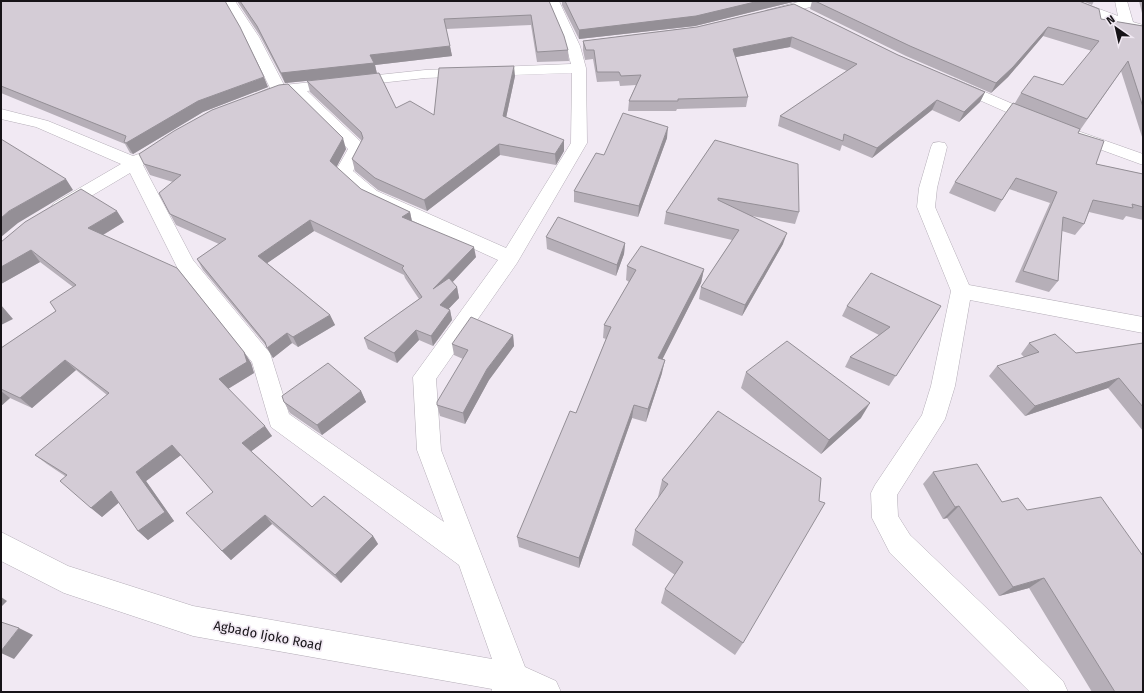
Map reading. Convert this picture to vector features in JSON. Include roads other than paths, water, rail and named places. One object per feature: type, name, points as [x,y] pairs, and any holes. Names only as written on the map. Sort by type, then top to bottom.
[{"type":"street","points":[[229,1],[287,89],[357,148],[344,172],[371,195],[410,214],[510,258]]},
{"type":"street","points":[[511,685],[445,489],[429,450],[424,377],[510,258],[579,142],[581,45],[552,1]]},
{"type":"street","points":[[756,17],[816,1]]},
{"type":"street","points":[[1066,1],[1143,30]]},
{"type":"street","points":[[1121,1],[1127,25]]},
{"type":"street","points":[[794,8],[815,18]]},
{"type":"street","points":[[252,101],[287,89],[425,74],[580,68]]},
{"type":"street","points":[[944,79],[1058,128],[1143,160]]},
{"type":"street","points":[[1,114],[42,124],[134,163],[186,264],[262,359],[279,420],[468,555]]},
{"type":"street","points":[[939,147],[928,188],[926,207],[961,291],[943,386],[933,418],[884,493],[885,518],[900,544],[1052,692]]},
{"type":"street","points":[[47,216],[154,150]]},
{"type":"street","points":[[961,291],[1143,325]]},
{"type":"street","name":"Agbado Ijoko Road","points":[[1,545],[17,556],[64,578],[193,621],[545,692]]}]
